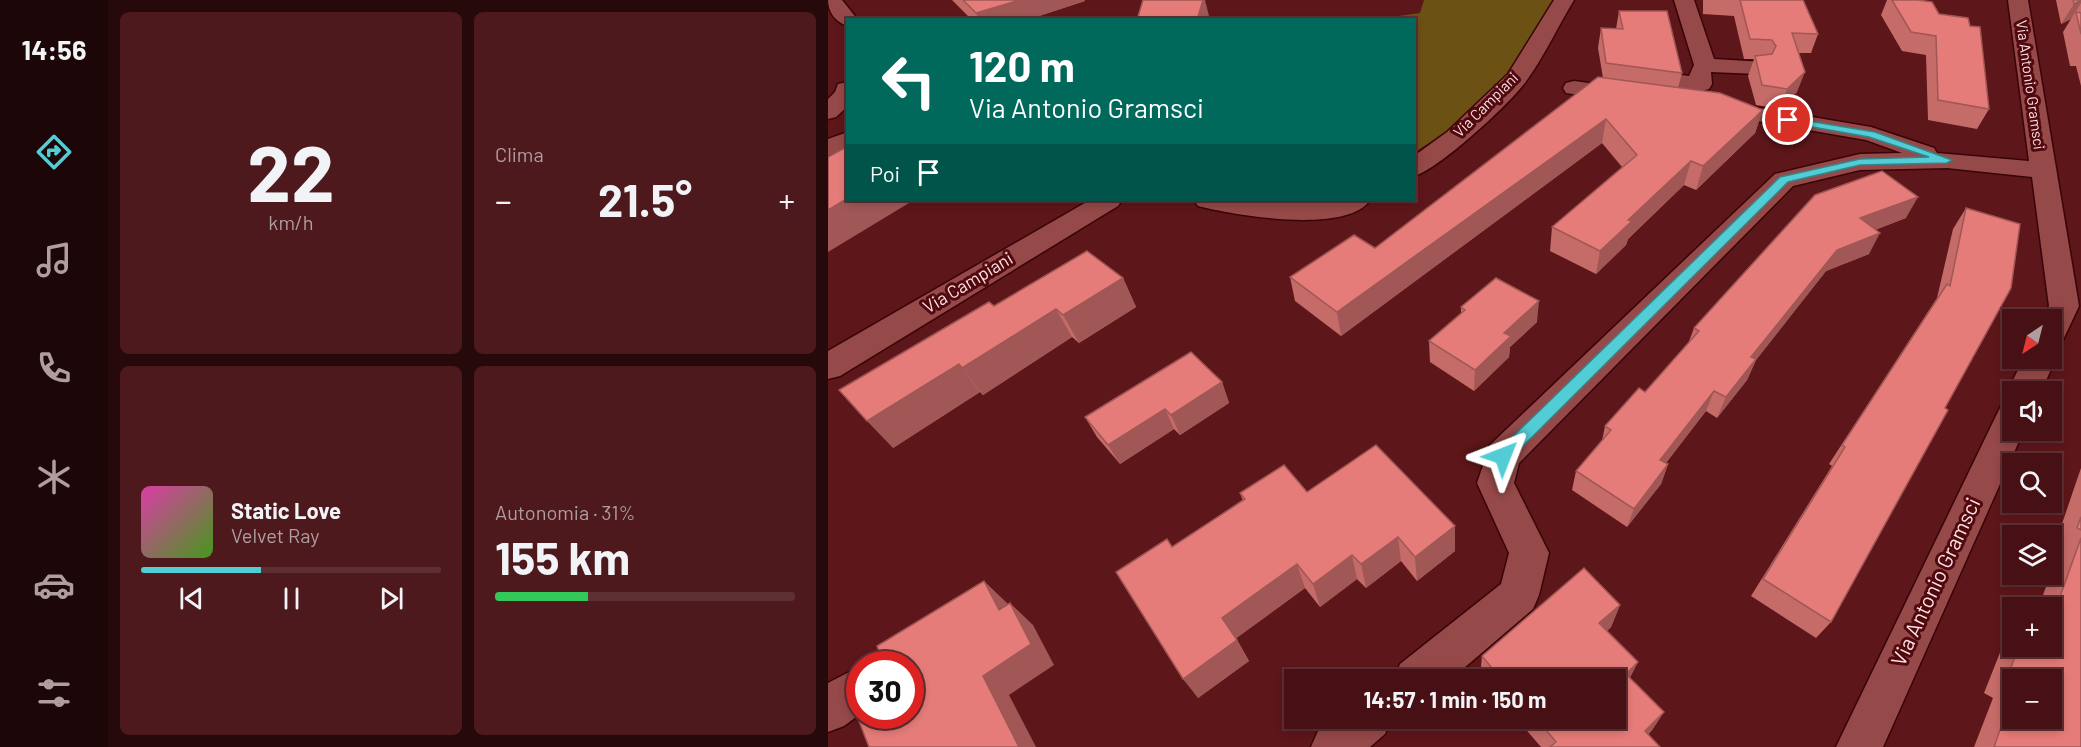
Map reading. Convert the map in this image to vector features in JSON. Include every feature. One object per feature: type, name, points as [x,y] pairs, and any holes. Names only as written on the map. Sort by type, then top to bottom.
[{"type":"street","name":"Via Campiani","points":[[1416,166],[1456,136],[1517,78],[1564,0]]},
{"type":"street","points":[[1642,78],[1701,84],[1700,72],[1704,61],[1684,0]]},
{"type":"street","name":"Via Antonio Gramsci","points":[[2018,0],[2064,306],[2062,310]]},
{"type":"street","points":[[830,1],[846,18]]},
{"type":"street","points":[[1704,61],[1757,67]]},
{"type":"street","name":"Via Antonio Gramsci","points":[[1574,88],[1725,109],[1871,134],[1947,160]]},
{"type":"street","points":[[828,148],[846,139]]},
{"type":"street","name":"Via Antonio Gramsci","points":[[1429,669],[1519,595],[1529,553],[1495,483],[1503,456],[1784,180],[1860,162],[1947,160],[2042,170]]},
{"type":"street","name":"Via Campiani","points":[[828,368],[1107,201]]},
{"type":"street","points":[[1212,201],[1271,212],[1339,208],[1355,201]]},
{"type":"street","name":"Via Antonio Gramsci","points":[[1859,747],[2002,440]]},
{"type":"street","points":[[1334,747],[1356,729]]},
{"type":"shaded area","points":[[1424,0],[1555,0],[1512,68],[1469,117],[1416,151],[1416,18],[1384,18],[1420,13]]},
{"type":"building","points":[[963,0],[1020,0],[976,13]]},
{"type":"building","points":[[1143,0],[1203,0],[1198,18],[1138,18]]},
{"type":"building","points":[[1740,0],[1803,0],[1818,34],[1792,33],[1805,72],[1787,89],[1762,85],[1755,56],[1772,54],[1776,46],[1772,40],[1750,39]]},
{"type":"building","points":[[1892,0],[1932,2],[1939,14],[1968,18],[1970,26],[1980,27],[1989,109],[1938,100],[1936,36],[1911,32]]},
{"type":"building","points":[[1619,11],[1667,11],[1682,73],[1606,63],[1601,28],[1623,29]]},
{"type":"building","points":[[2076,12],[2081,13],[2081,34]]},
{"type":"building","points":[[1598,77],[1720,93],[1763,110],[1703,166],[1691,161],[1628,220],[1632,221],[1600,251],[1552,227],[1637,155],[1606,119],[1337,312],[1290,277],[1354,235],[1375,248]]},
{"type":"building","points":[[846,147],[846,199],[828,210],[828,157]]},
{"type":"building","points":[[1882,171],[1918,197],[1860,218],[1880,233],[1837,250],[1751,357],[1756,359],[1726,397],[1714,391],[1660,460],[1668,464],[1634,509],[1576,471],[1611,430],[1605,426],[1639,388],[1645,392],[1699,331],[1694,328],[1815,195]]},
{"type":"building","points":[[1966,208],[2020,224],[2011,288],[1945,408],[1948,410],[1831,622],[1763,579],[1845,447],[1842,445],[1947,284],[1950,286]]},
{"type":"building","points":[[1087,251],[1123,278],[1063,315],[1056,309],[962,368],[959,364],[867,421],[839,390],[989,302],[994,306]]},
{"type":"building","points":[[1496,278],[1539,301],[1504,333],[1511,336],[1475,370],[1429,341],[1465,310],[1461,307]]},
{"type":"building","points":[[1191,352],[1222,382],[1171,415],[1165,409],[1108,445],[1085,417]]},
{"type":"building","points":[[1376,445],[1455,526],[1415,557],[1398,537],[1361,564],[1352,555],[1313,584],[1297,564],[1222,618],[1237,640],[1183,679],[1116,572],[1167,539],[1172,547],[1245,499],[1240,493],[1284,465],[1307,492]]},
{"type":"building","points":[[2081,517],[2081,530],[2077,528]]},
{"type":"building","points":[[2081,538],[2081,747],[1994,747],[2002,724],[2002,729],[2062,729],[2062,669],[2010,669],[2015,657],[2062,657],[2062,597],[2060,597]]},
{"type":"building","points":[[1584,568],[1620,605],[1599,623],[1638,662],[1626,674],[1626,669],[1493,669],[1482,656]]},
{"type":"building","points":[[984,581],[999,610],[1010,603],[1031,644],[983,676],[1019,747],[869,747],[862,729],[924,729],[924,651],[879,651],[877,646]]},
{"type":"building","points":[[1626,674],[1664,712],[1645,731],[1660,747],[1550,747],[1556,742],[1545,729],[1626,729]]},
{"type":"route","points":[[1503,456],[1784,180],[1860,162],[1947,160],[1871,134],[1788,120]]}]
